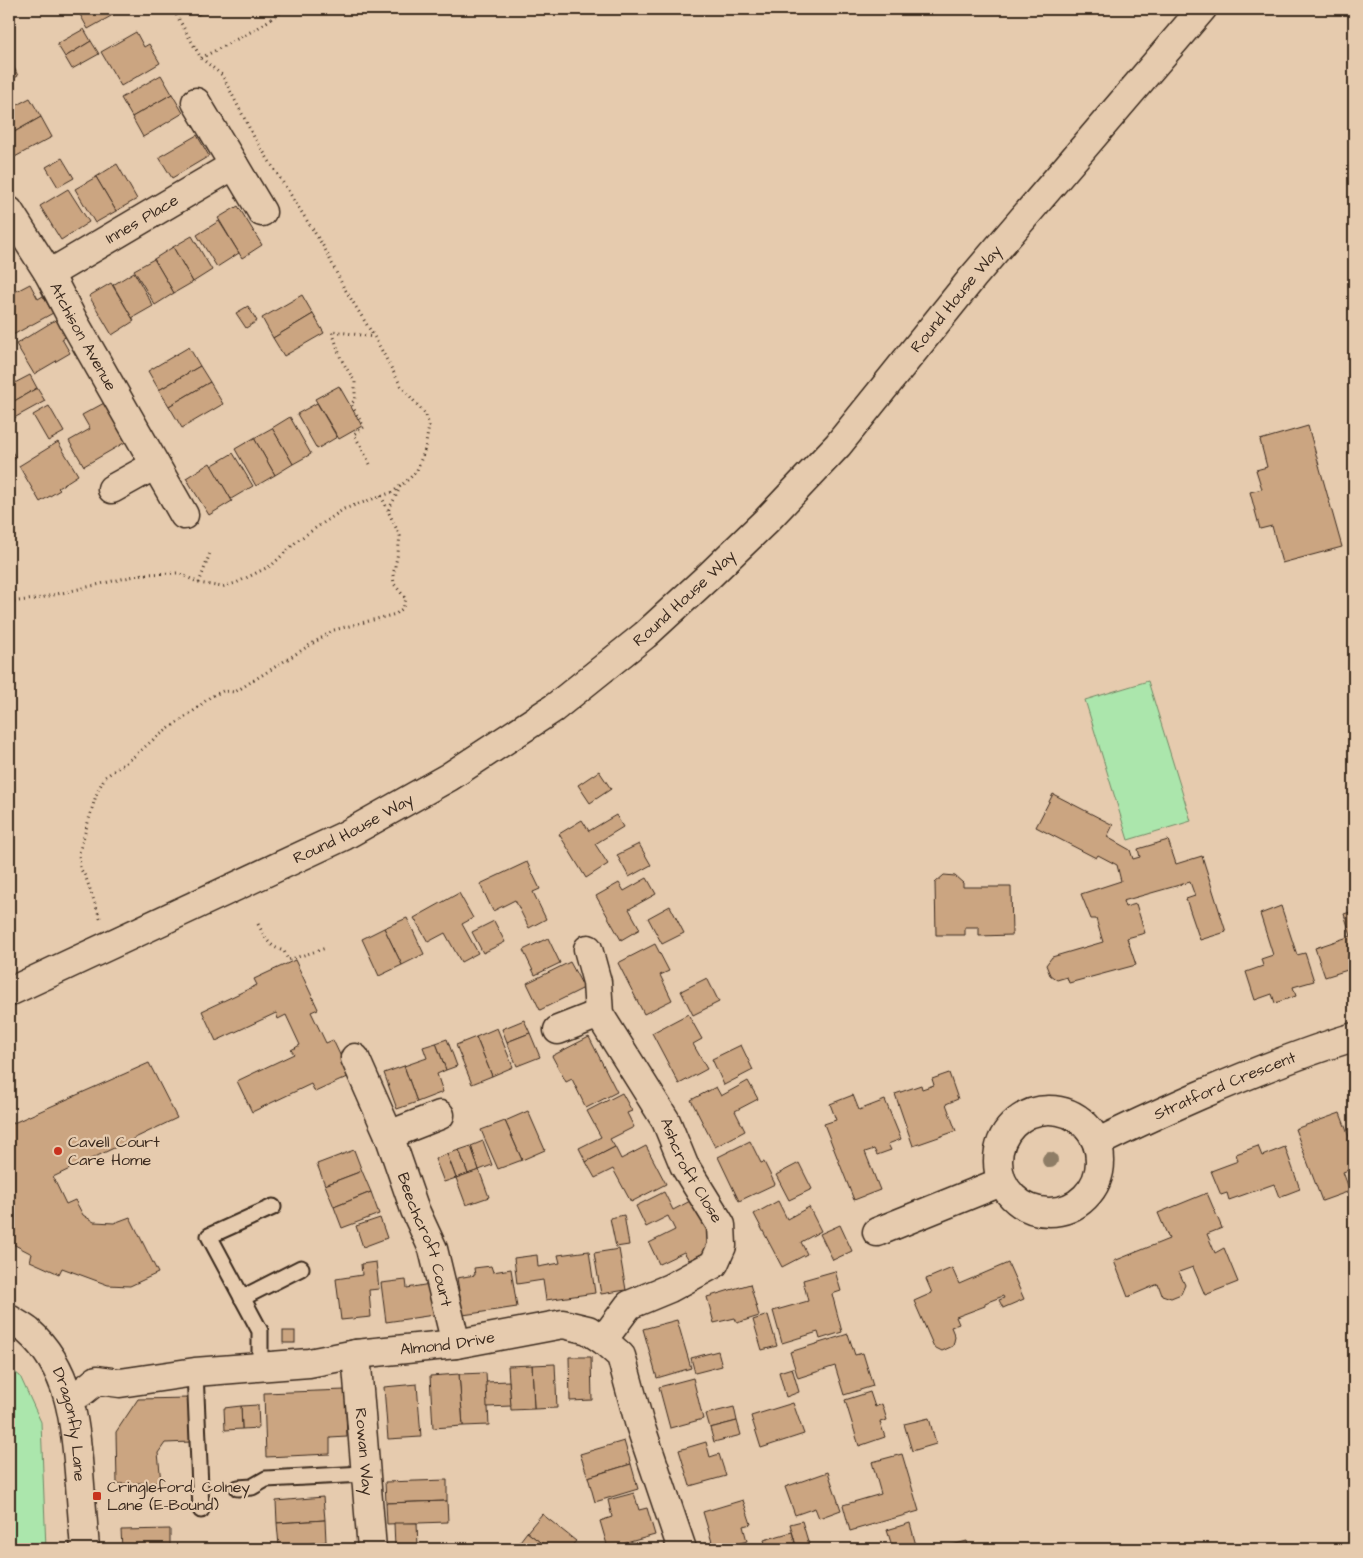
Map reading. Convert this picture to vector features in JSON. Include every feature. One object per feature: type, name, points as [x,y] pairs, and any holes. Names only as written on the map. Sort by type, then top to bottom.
[{"type":"street","name":"Round House Way","points":[[9,992],[344,836],[449,777],[554,708],[645,634],[767,520],[838,445],[973,277],[1202,9]]},
{"type":"street","points":[[196,102],[262,212]]},
{"type":"street","name":"Innes Place","points":[[50,274],[234,165]]},
{"type":"street","name":"Atchison Avenue","points":[[9,211],[50,274],[74,322],[184,515]]},
{"type":"street","points":[[112,489],[155,465]]},
{"type":"street","name":"Ashcroft Close","points":[[588,949],[597,982],[599,1014],[666,1121],[684,1165],[722,1225],[722,1246],[714,1264],[670,1288],[629,1305],[603,1340]]},
{"type":"street","points":[[558,1030],[599,1014]]},
{"type":"street","name":"Stratford Crescent","points":[[1097,1143],[1128,1127],[1254,1072],[1318,1048],[1354,1037]]},
{"type":"street","name":"Beechcroft Court","points":[[355,1058],[389,1135],[415,1210],[433,1249],[456,1344]]},
{"type":"street","points":[[1050,1110],[1071,1114],[1087,1126],[1097,1143],[1101,1164],[1096,1184],[1083,1200],[1065,1211],[1044,1213],[1025,1207],[1013,1198],[1001,1182],[998,1159],[1001,1142],[1012,1125],[1030,1113],[1050,1110]]},
{"type":"street","points":[[389,1135],[440,1115]]},
{"type":"street","points":[[877,1232],[1001,1182]]},
{"type":"street","name":"Dragonfly Lane","points":[[9,1319],[28,1331],[44,1349],[58,1369],[69,1396],[76,1432],[86,1549]]},
{"type":"street","name":"Almond Drive","points":[[69,1396],[82,1392],[97,1380],[120,1383],[195,1372],[309,1363],[356,1354],[456,1344],[563,1324],[588,1330],[621,1356],[639,1422],[682,1549]]},
{"type":"street","name":"Rowan Way","points":[[356,1354],[364,1474],[372,1549]]},
{"type":"lane","points":[[260,1366],[260,1330],[209,1236],[273,1207]]},
{"type":"lane","points":[[242,1298],[301,1268]]},
{"type":"lane","points":[[195,1372],[201,1510]]},
{"type":"lane","points":[[238,1488],[252,1487],[266,1479],[364,1474]]},
{"type":"path","points":[[174,9],[201,58],[222,75],[254,137],[324,249],[343,286],[375,338],[401,386],[426,415],[429,426],[428,438],[421,461],[402,486],[388,511]]},
{"type":"path","points":[[201,58],[256,29],[286,9]]},
{"type":"path","points":[[370,464],[354,434],[364,427],[351,404],[355,400],[355,382],[340,359],[332,331],[375,338]]},
{"type":"path","points":[[9,602],[36,599],[143,574],[179,573],[199,583],[222,587],[236,583],[272,566],[298,540],[344,509],[393,492],[402,486]]},
{"type":"path","points":[[97,911],[86,878],[80,868],[80,853],[97,792],[105,777],[195,710],[210,696],[223,691],[235,692],[334,630],[396,614],[403,608],[406,599],[394,584],[393,575],[400,536],[381,496]]},
{"type":"path","points":[[199,583],[210,553]]},
{"type":"path","points":[[258,924],[267,942],[273,948],[284,951],[288,960],[326,948]]},
{"type":"green space","points":[[1148,681],[1191,821],[1128,840],[1085,700]]},
{"type":"green space","points":[[9,1368],[20,1376],[41,1422],[46,1549],[9,1549]]},
{"type":"building","points":[[77,9],[118,9],[120,11],[88,29]]},
{"type":"building","points":[[194,9],[209,9],[198,15]]},
{"type":"building","points":[[84,29],[91,41],[65,57],[57,44]]},
{"type":"building","points":[[136,32],[144,47],[149,44],[160,63],[121,86],[101,52]]},
{"type":"building","points":[[91,41],[99,54],[72,69],[65,57]]},
{"type":"building","points":[[9,57],[18,76],[9,81]]},
{"type":"building","points":[[161,75],[172,94],[132,117],[121,98]]},
{"type":"building","points":[[172,94],[183,113],[143,137],[132,117]]},
{"type":"building","points":[[30,98],[41,117],[9,135],[9,109]]},
{"type":"building","points":[[41,117],[52,137],[11,159],[9,155],[9,135]]},
{"type":"building","points":[[197,135],[209,156],[172,178],[159,157]]},
{"type":"building","points":[[62,158],[74,178],[58,187],[46,167]]},
{"type":"building","points":[[117,164],[137,199],[116,211],[96,177]]},
{"type":"building","points":[[96,177],[116,211],[95,223],[75,189]]},
{"type":"building","points":[[68,189],[89,222],[61,240],[40,206]]},
{"type":"building","points":[[238,206],[262,245],[242,258],[218,218]]},
{"type":"building","points":[[219,221],[239,253],[217,267],[197,235]]},
{"type":"building","points":[[192,236],[212,270],[193,282],[173,247]]},
{"type":"building","points":[[173,247],[193,282],[174,293],[154,259]]},
{"type":"building","points":[[154,259],[174,293],[155,305],[134,270]]},
{"type":"building","points":[[134,272],[153,306],[132,318],[113,285]]},
{"type":"building","points":[[111,283],[134,321],[112,335],[89,296]]},
{"type":"building","points":[[30,284],[38,299],[43,296],[53,313],[11,336],[9,332],[9,295]]},
{"type":"building","points":[[302,295],[313,314],[273,338],[262,318]]},
{"type":"building","points":[[248,306],[257,321],[246,328],[236,313]]},
{"type":"building","points":[[313,314],[324,333],[284,356],[273,338]]},
{"type":"building","points":[[57,319],[67,336],[62,339],[70,353],[34,374],[16,344]]},
{"type":"building","points":[[189,347],[200,366],[159,390],[148,371]]},
{"type":"building","points":[[200,366],[210,382],[169,406],[159,390]]},
{"type":"building","points":[[30,375],[37,388],[9,404],[9,386]]},
{"type":"building","points":[[210,382],[223,404],[182,428],[169,406]]},
{"type":"building","points":[[339,386],[362,426],[339,439],[315,399]]},
{"type":"building","points":[[37,388],[45,401],[14,418],[9,404]]},
{"type":"building","points":[[106,402],[129,440],[84,466],[69,441],[90,429],[82,415]]},
{"type":"building","points":[[317,403],[337,437],[317,449],[297,414]]},
{"type":"building","points":[[49,406],[64,432],[48,441],[33,415]]},
{"type":"building","points":[[290,417],[311,454],[293,464],[272,428]]},
{"type":"building","points":[[1308,426],[1342,547],[1282,563],[1272,526],[1260,529],[1250,492],[1262,489],[1256,470],[1267,467],[1260,440]]},
{"type":"building","points":[[272,428],[293,464],[275,475],[254,438]]},
{"type":"building","points":[[254,438],[275,475],[256,486],[235,449]]},
{"type":"building","points":[[58,442],[78,475],[58,488],[60,490],[40,502],[19,466]]},
{"type":"building","points":[[9,447],[16,458],[9,462]]},
{"type":"building","points":[[233,453],[253,486],[231,499],[211,466]]},
{"type":"building","points":[[210,463],[232,501],[209,515],[186,478]]},
{"type":"building","points":[[599,771],[611,789],[590,803],[578,785]]},
{"type":"building","points":[[1053,794],[1113,825],[1107,837],[1130,850],[1133,859],[1140,857],[1138,849],[1168,840],[1176,864],[1202,856],[1226,932],[1200,940],[1186,899],[1195,896],[1190,882],[1123,901],[1125,907],[1136,904],[1145,933],[1127,938],[1136,965],[1069,983],[1067,977],[1057,980],[1050,975],[1046,965],[1052,957],[1103,942],[1096,919],[1091,919],[1081,894],[1121,881],[1117,865],[1098,855],[1096,858],[1036,827]]},
{"type":"building","points":[[616,815],[623,827],[595,844],[608,864],[586,878],[559,834],[582,820],[589,831]]},
{"type":"building","points":[[639,844],[651,865],[629,877],[617,855]]},
{"type":"building","points":[[527,862],[540,889],[533,892],[546,919],[529,928],[515,900],[493,911],[480,884]]},
{"type":"building","points":[[944,875],[955,876],[963,883],[963,887],[1011,887],[1012,935],[979,936],[979,927],[965,927],[965,935],[936,935],[935,883]]},
{"type":"building","points":[[647,878],[656,894],[629,909],[640,929],[621,940],[596,896],[619,883],[624,891]]},
{"type":"building","points":[[459,893],[473,918],[462,924],[478,953],[461,962],[445,933],[428,942],[414,918]]},
{"type":"building","points":[[1354,895],[1354,968],[1325,977],[1315,948],[1351,936],[1344,914],[1353,911],[1351,903]]},
{"type":"building","points":[[670,906],[684,933],[662,944],[648,918]]},
{"type":"building","points":[[1281,906],[1297,955],[1305,953],[1314,981],[1293,987],[1296,996],[1275,1003],[1272,994],[1255,1000],[1246,972],[1263,966],[1261,959],[1273,955],[1260,914]]},
{"type":"building","points":[[407,918],[424,954],[402,965],[384,928]]},
{"type":"building","points":[[494,921],[505,942],[483,953],[472,932]]},
{"type":"building","points":[[384,928],[402,965],[379,976],[362,939]]},
{"type":"building","points":[[548,938],[560,963],[535,975],[523,950]]},
{"type":"building","points":[[655,944],[669,971],[660,975],[672,1000],[644,1014],[618,963]]},
{"type":"building","points":[[295,960],[318,1009],[311,1012],[326,1043],[333,1040],[350,1076],[315,1092],[311,1084],[252,1112],[237,1081],[294,1054],[291,1050],[300,1045],[286,1015],[278,1019],[276,1013],[216,1041],[202,1011],[257,985],[254,979]]},
{"type":"building","points":[[570,962],[584,988],[540,1010],[527,983]]},
{"type":"building","points":[[707,978],[719,1002],[693,1015],[681,991]]},
{"type":"building","points":[[688,1014],[702,1039],[693,1044],[707,1069],[679,1084],[652,1033]]},
{"type":"building","points":[[524,1020],[530,1033],[507,1042],[502,1029]]},
{"type":"building","points":[[497,1028],[513,1067],[492,1076],[476,1037]]},
{"type":"building","points":[[530,1033],[540,1057],[517,1066],[507,1042]]},
{"type":"building","points":[[476,1037],[492,1076],[472,1084],[456,1045]]},
{"type":"building","points":[[589,1037],[617,1092],[586,1108],[572,1079],[566,1082],[552,1056]]},
{"type":"building","points":[[447,1039],[457,1066],[446,1070],[436,1043]]},
{"type":"building","points":[[436,1043],[446,1070],[437,1074],[443,1092],[417,1102],[404,1066],[427,1058],[423,1047]]},
{"type":"building","points":[[741,1045],[753,1070],[724,1085],[712,1059]]},
{"type":"building","name":"Cavell Court Care Home","points":[[149,1063],[177,1118],[53,1177],[66,1204],[75,1200],[83,1215],[94,1222],[114,1223],[130,1217],[158,1273],[130,1286],[108,1285],[62,1268],[59,1274],[30,1261],[32,1254],[9,1242],[9,1125]]},
{"type":"building","points":[[404,1066],[417,1102],[397,1109],[384,1073]]},
{"type":"building","points":[[949,1073],[958,1099],[946,1104],[956,1131],[913,1146],[895,1094],[921,1085],[922,1089],[934,1085],[932,1079]]},
{"type":"building","points":[[748,1081],[758,1099],[735,1111],[745,1131],[715,1147],[691,1100],[716,1087],[721,1096]]},
{"type":"building","points":[[622,1093],[632,1111],[627,1113],[634,1127],[610,1139],[615,1147],[586,1162],[579,1148],[601,1137],[587,1111]]},
{"type":"building","points":[[853,1095],[859,1110],[885,1100],[901,1139],[888,1144],[891,1150],[877,1155],[874,1149],[865,1152],[880,1190],[854,1200],[824,1124],[836,1120],[830,1104]]},
{"type":"building","points":[[528,1111],[545,1150],[522,1160],[505,1121]]},
{"type":"building","points":[[1340,1113],[1354,1150],[1354,1168],[1343,1172],[1350,1191],[1322,1201],[1295,1129]]},
{"type":"building","points":[[505,1121],[522,1160],[498,1169],[481,1130]]},
{"type":"building","points":[[483,1141],[492,1165],[479,1170],[471,1146]]},
{"type":"building","points":[[750,1141],[761,1163],[764,1162],[775,1184],[739,1201],[718,1157]]},
{"type":"building","points":[[471,1146],[479,1170],[468,1174],[459,1150]]},
{"type":"building","points":[[646,1146],[666,1184],[631,1202],[613,1169],[595,1178],[586,1162],[615,1147],[621,1159]]},
{"type":"building","points":[[1258,1146],[1262,1156],[1285,1147],[1300,1189],[1279,1197],[1274,1184],[1229,1200],[1227,1193],[1221,1195],[1211,1171],[1238,1161],[1236,1154]]},
{"type":"building","points":[[354,1150],[362,1171],[325,1185],[317,1164]]},
{"type":"building","points":[[459,1150],[468,1174],[456,1178],[447,1154]]},
{"type":"building","points":[[447,1154],[456,1178],[444,1182],[435,1159]]},
{"type":"building","points":[[799,1163],[812,1189],[789,1200],[776,1175]]},
{"type":"building","points":[[479,1170],[489,1197],[466,1205],[456,1178]]},
{"type":"building","points":[[362,1171],[371,1192],[334,1207],[325,1185]]},
{"type":"building","points":[[371,1192],[379,1214],[342,1228],[334,1207]]},
{"type":"building","points":[[664,1192],[673,1210],[692,1200],[716,1247],[689,1260],[684,1252],[659,1264],[649,1243],[675,1230],[668,1216],[646,1227],[636,1206]]},
{"type":"building","points":[[1207,1193],[1222,1228],[1207,1234],[1215,1253],[1224,1248],[1238,1282],[1205,1295],[1193,1267],[1179,1272],[1185,1285],[1181,1294],[1171,1298],[1162,1295],[1158,1284],[1128,1297],[1114,1261],[1169,1239],[1158,1213]]},
{"type":"building","points":[[778,1201],[787,1219],[809,1207],[821,1231],[801,1242],[807,1254],[782,1267],[754,1214]]},
{"type":"building","points":[[624,1215],[629,1245],[616,1247],[610,1218]]},
{"type":"building","points":[[380,1218],[387,1238],[363,1247],[356,1226]]},
{"type":"building","points":[[840,1225],[852,1251],[833,1260],[820,1234]]},
{"type":"building","points":[[619,1249],[626,1290],[601,1294],[594,1253]]},
{"type":"building","points":[[589,1251],[595,1293],[546,1300],[543,1280],[517,1284],[514,1258],[537,1255],[538,1267],[560,1263],[558,1255]]},
{"type":"building","points":[[376,1262],[379,1289],[369,1290],[371,1317],[341,1320],[336,1279],[362,1275],[361,1264]]},
{"type":"building","points":[[1008,1263],[1024,1299],[1003,1308],[999,1300],[1004,1298],[1003,1296],[985,1303],[985,1306],[956,1317],[959,1324],[951,1327],[955,1337],[953,1346],[942,1351],[934,1347],[914,1301],[932,1293],[926,1279],[952,1268],[959,1284]]},
{"type":"building","points":[[491,1266],[493,1272],[511,1269],[517,1307],[463,1315],[457,1278],[475,1275],[474,1268]]},
{"type":"building","points":[[835,1271],[841,1291],[832,1294],[842,1332],[820,1339],[818,1332],[782,1343],[773,1311],[808,1301],[803,1280]]},
{"type":"building","points":[[406,1280],[407,1288],[430,1284],[434,1315],[386,1322],[381,1283]]},
{"type":"building","points":[[750,1284],[759,1316],[737,1323],[735,1318],[714,1323],[707,1297]]},
{"type":"building","points":[[768,1315],[777,1346],[762,1350],[753,1320]]},
{"type":"building","points":[[677,1320],[691,1368],[657,1378],[643,1329]]},
{"type":"building","points":[[283,1331],[295,1331],[295,1343],[283,1343]]},
{"type":"building","points":[[848,1334],[855,1355],[863,1353],[873,1386],[844,1395],[835,1366],[798,1378],[790,1352]]},
{"type":"building","points":[[718,1351],[722,1366],[695,1373],[691,1358]]},
{"type":"building","points":[[569,1357],[591,1357],[592,1400],[570,1401]]},
{"type":"building","points":[[555,1364],[557,1408],[534,1409],[532,1365]]},
{"type":"building","points":[[532,1365],[534,1409],[511,1410],[508,1366]]},
{"type":"building","points":[[792,1368],[799,1392],[786,1397],[779,1372]]},
{"type":"building","points":[[486,1373],[489,1425],[463,1426],[459,1374]]},
{"type":"building","points":[[459,1374],[463,1426],[433,1428],[430,1376]]},
{"type":"building","points":[[693,1378],[703,1419],[670,1428],[659,1387]]},
{"type":"building","points":[[509,1381],[511,1406],[487,1407],[486,1382]]},
{"type":"building","points":[[417,1384],[421,1437],[388,1439],[384,1387]]},
{"type":"building","points":[[345,1390],[347,1437],[330,1438],[330,1454],[266,1457],[264,1393]]},
{"type":"building","points":[[870,1392],[875,1407],[882,1404],[887,1420],[880,1422],[885,1437],[859,1446],[845,1400]]},
{"type":"building","points":[[189,1398],[191,1442],[165,1443],[158,1453],[161,1482],[117,1484],[116,1432],[138,1399]]},
{"type":"building","points":[[793,1403],[804,1434],[761,1448],[751,1416]]},
{"type":"building","points":[[258,1405],[259,1428],[242,1429],[241,1406]]},
{"type":"building","points":[[241,1406],[242,1429],[225,1430],[224,1408]]},
{"type":"building","points":[[734,1407],[737,1421],[710,1428],[706,1414]]},
{"type":"building","points":[[929,1418],[936,1444],[912,1451],[904,1424]]},
{"type":"building","points":[[737,1421],[741,1435],[714,1442],[710,1428]]},
{"type":"building","points":[[624,1441],[631,1464],[588,1477],[580,1454]]},
{"type":"building","points":[[706,1442],[710,1457],[719,1454],[726,1476],[690,1486],[679,1450]]},
{"type":"building","points":[[902,1454],[919,1511],[850,1531],[843,1505],[881,1494],[872,1462]]},
{"type":"building","points":[[631,1464],[638,1489],[595,1502],[588,1477]]},
{"type":"building","points":[[828,1472],[841,1510],[819,1518],[815,1508],[795,1515],[785,1487]]},
{"type":"building","points":[[447,1480],[447,1501],[386,1503],[385,1482]]},
{"type":"building","points":[[634,1493],[639,1510],[647,1508],[655,1535],[608,1548],[600,1521],[612,1517],[608,1500]]},
{"type":"building","points":[[323,1497],[325,1520],[277,1523],[276,1501]]},
{"type":"building","points":[[743,1500],[751,1524],[743,1526],[747,1541],[714,1549],[703,1512]]},
{"type":"building","points":[[447,1501],[448,1522],[387,1524],[386,1503]]},
{"type":"building","points":[[542,1514],[576,1541],[569,1549],[549,1549],[527,1532]]},
{"type":"building","points":[[325,1520],[326,1542],[279,1546],[277,1523]]},
{"type":"building","points":[[802,1521],[810,1548],[797,1549],[790,1524]]},
{"type":"building","points":[[394,1523],[417,1523],[418,1547],[395,1547]]},
{"type":"building","points":[[910,1523],[917,1549],[893,1549],[887,1530]]},
{"type":"building","points":[[170,1529],[170,1549],[122,1549],[121,1530]]},
{"type":"building","points":[[527,1532],[549,1549],[514,1549]]},
{"type":"building","points":[[792,1532],[796,1547],[767,1549],[764,1540]]},
{"type":"building","points":[[967,1541],[969,1549],[937,1549]]},
{"type":"building","points":[[429,1546],[429,1549],[387,1549],[387,1547]]},
{"type":"place","name":"Cavell Court Care Home","points":[[58,1151]]},
{"type":"place","name":"Cringleford, Colney Lane (E-Bound)","points":[[97,1496]]}]
